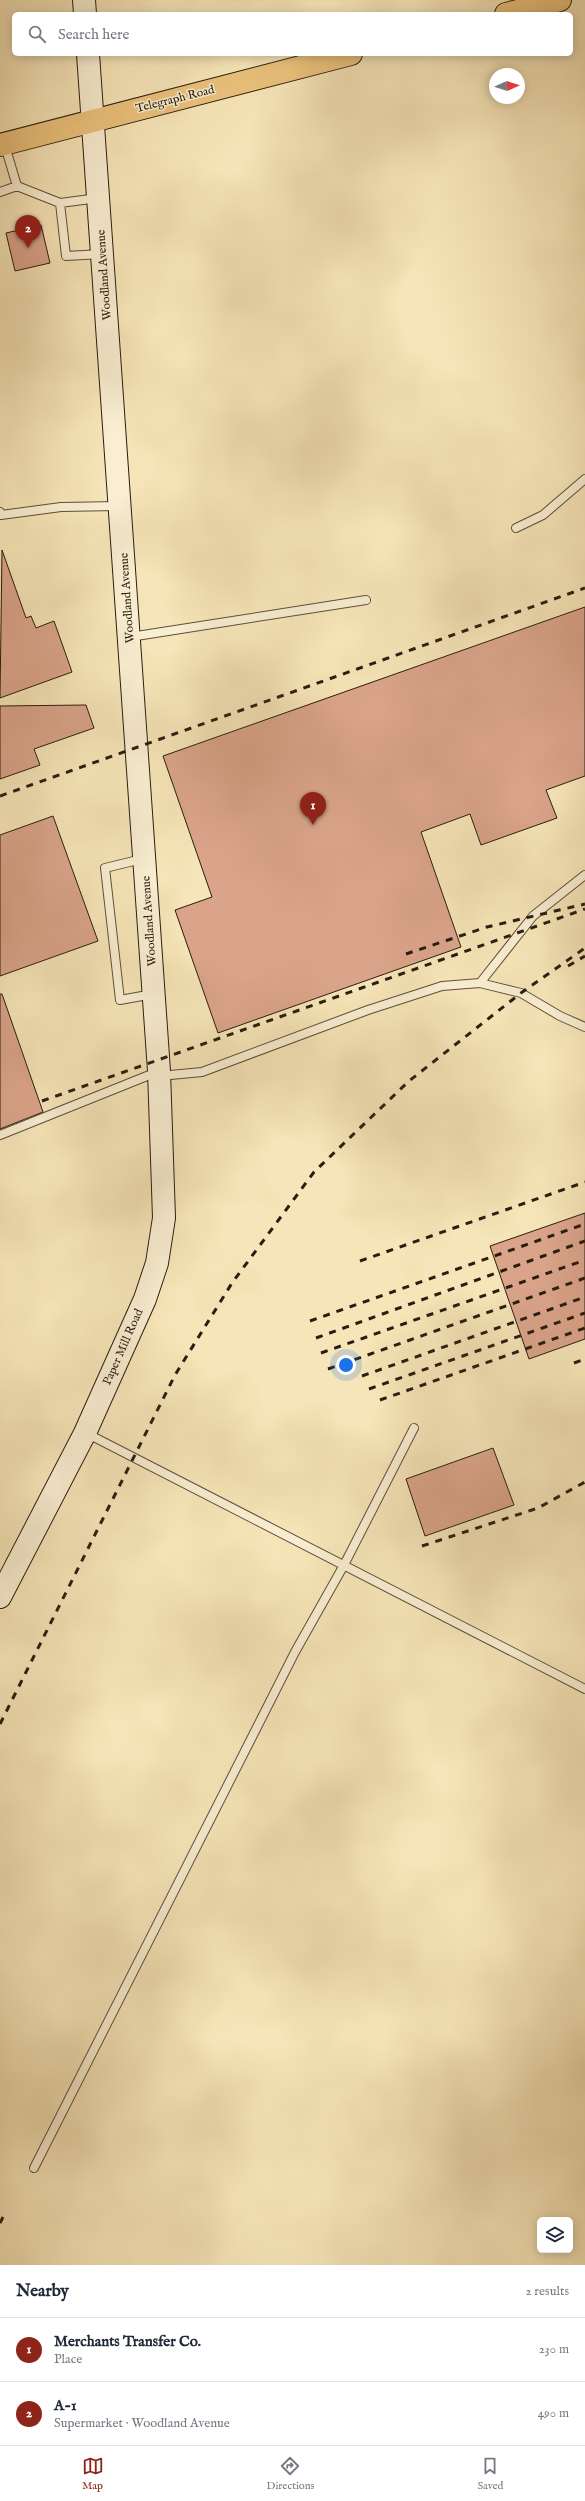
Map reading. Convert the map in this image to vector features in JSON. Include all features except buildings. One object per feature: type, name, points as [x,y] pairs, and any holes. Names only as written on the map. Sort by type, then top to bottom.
[{"type":"main road","points":[[514,12],[560,0]]},
{"type":"main road","name":"Telegraph Road","points":[[2,144],[343,56]]},
{"type":"street","points":[[84,0],[85,12]]},
{"type":"street","name":"Woodland Avenue","points":[[88,56],[160,1073]]},
{"type":"street","name":"Paper Mill Road","points":[[0,1597],[85,1433],[145,1300],[157,1263],[164,1218],[160,1073]]},
{"type":"lane","points":[[2,144],[17,186]]},
{"type":"lane","points":[[0,192],[17,186],[60,203],[98,198]]},
{"type":"lane","points":[[60,203],[66,256],[103,254]]},
{"type":"lane","points":[[516,528],[543,515],[585,479]]},
{"type":"lane","points":[[0,512],[1,515],[61,507],[120,506]]},
{"type":"lane","points":[[130,637],[366,600]]},
{"type":"lane","points":[[145,859],[105,868],[120,1000],[154,994]]},
{"type":"lane","points":[[480,983],[533,916],[585,875]]},
{"type":"lane","points":[[0,1134],[160,1073],[202,1072],[368,1010],[442,986],[480,983],[521,993],[560,1016],[585,1027]]},
{"type":"lane","points":[[34,2168],[295,1652],[344,1565],[414,1428]]},
{"type":"lane","points":[[85,1433],[585,1689]]},
{"type":"railway","points":[[0,796],[585,588]]},
{"type":"railway","points":[[406,954],[487,927],[585,904]]},
{"type":"railway","points":[[42,1101],[585,909]]},
{"type":"railway","points":[[0,1724],[175,1375],[232,1283],[314,1172],[409,1081],[521,993],[585,948]]},
{"type":"railway","points":[[568,966],[585,956]]},
{"type":"railway","points":[[360,1261],[585,1182]]},
{"type":"railway","points":[[310,1321],[585,1224]]},
{"type":"railway","points":[[316,1338],[585,1241]]},
{"type":"railway","points":[[321,1353],[585,1260]]},
{"type":"railway","points":[[328,1369],[585,1278]]},
{"type":"railway","points":[[362,1376],[585,1297]]},
{"type":"railway","points":[[369,1389],[585,1313]]},
{"type":"railway","points":[[380,1400],[585,1328]]},
{"type":"railway","points":[[574,1363],[585,1359]]},
{"type":"railway","points":[[422,1546],[538,1508],[585,1482]]},
{"type":"railway","points":[[0,2223],[3,2217]]},
{"type":"place","name":"A-1","points":[[28,248]]},
{"type":"place","name":"Merchants Transfer Co.","points":[[313,825]]}]
